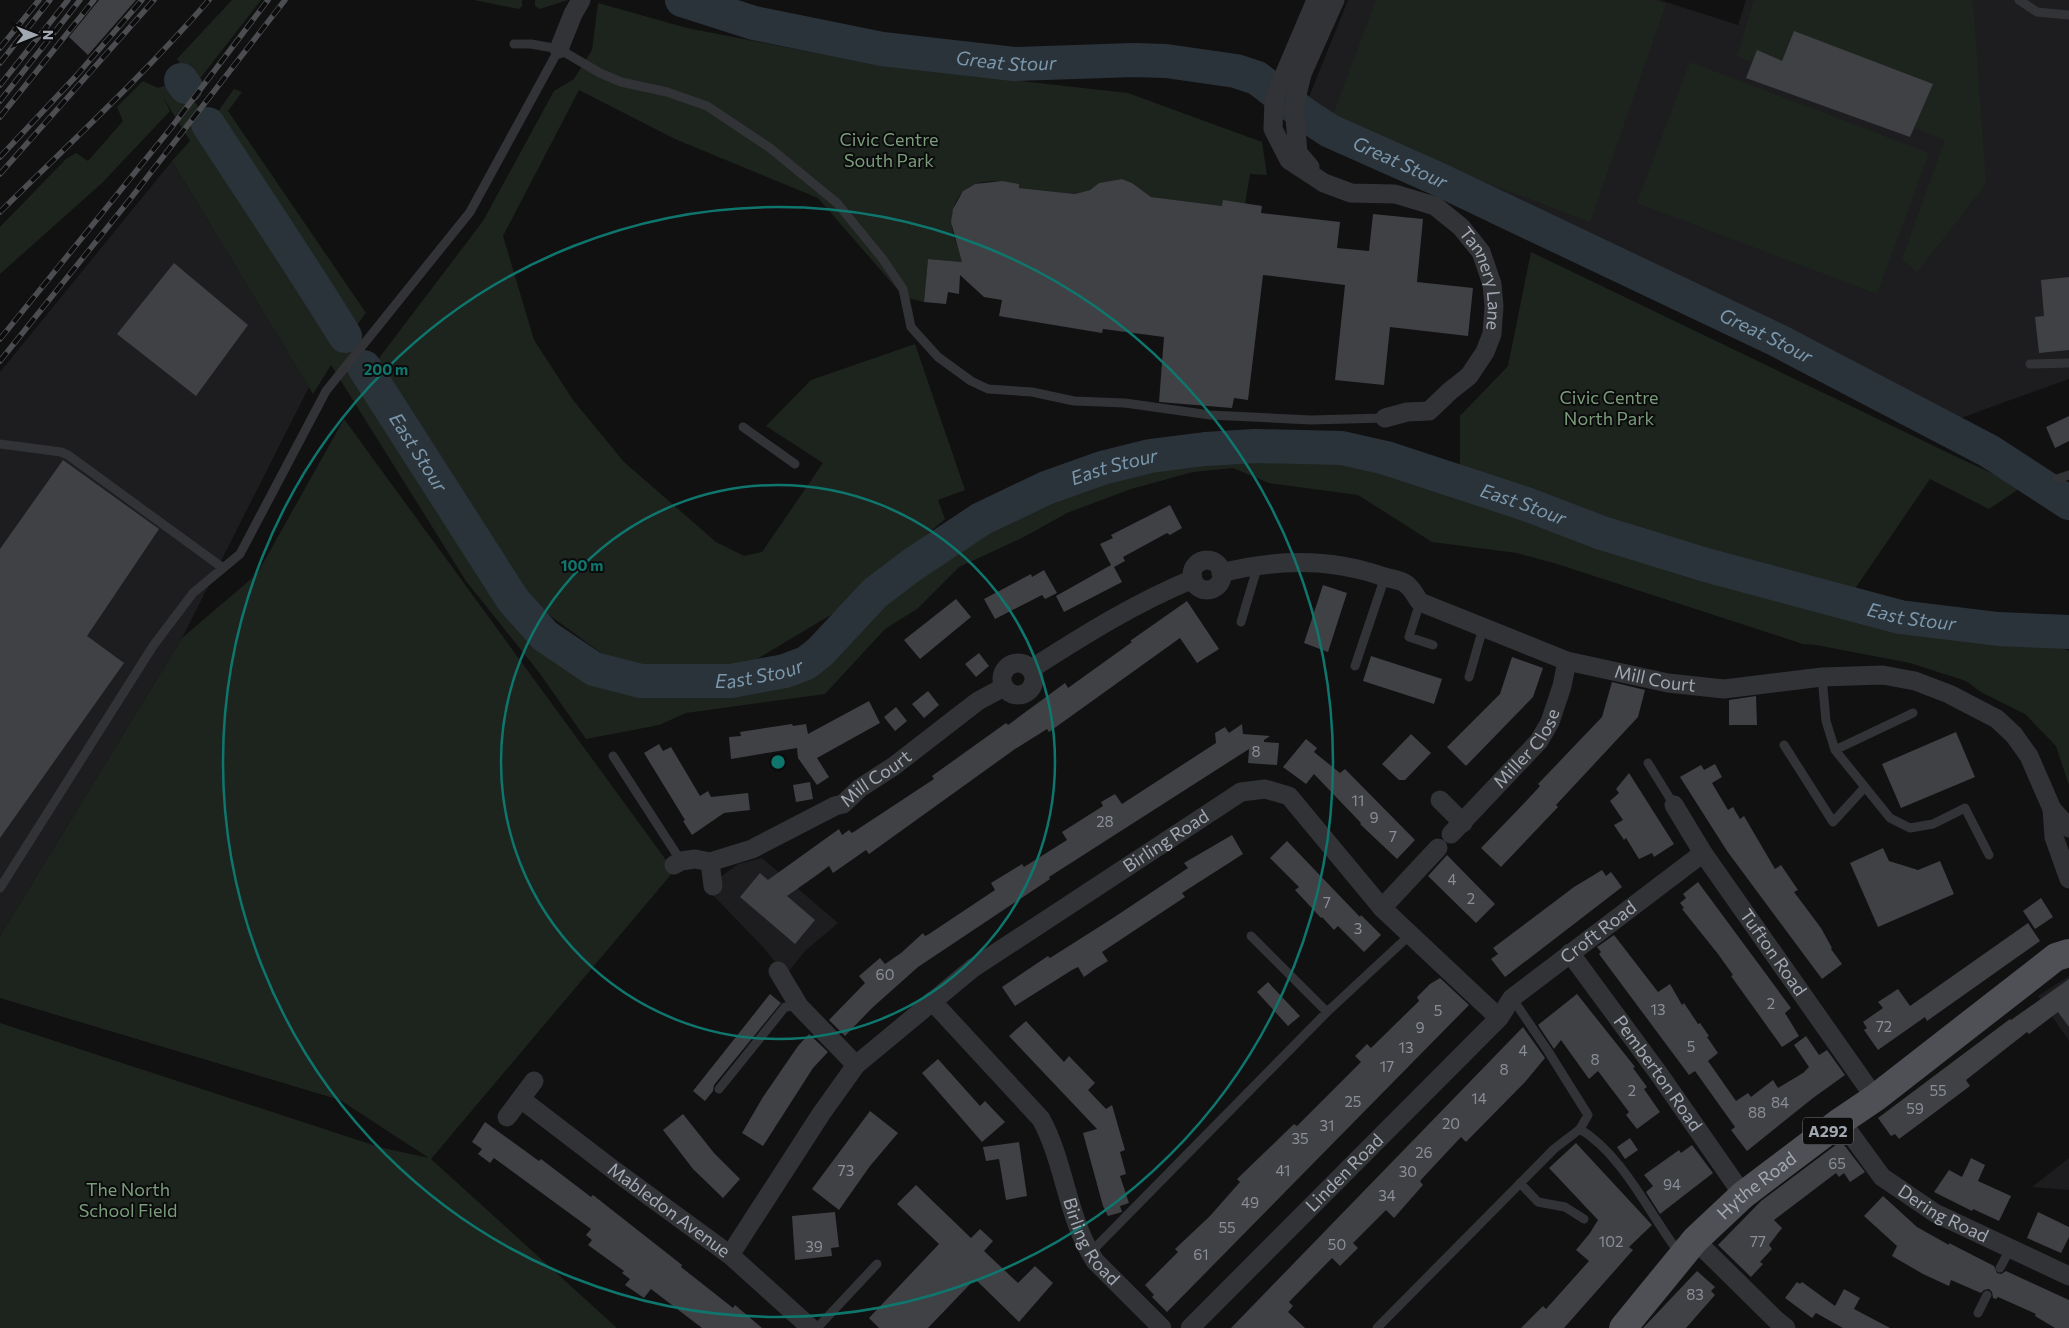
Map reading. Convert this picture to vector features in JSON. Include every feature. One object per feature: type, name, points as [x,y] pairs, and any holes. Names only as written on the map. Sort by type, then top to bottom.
[{"type":"main road","name":"Hythe Road","points":[[1623,1328],[1688,1248],[1743,1195],[1841,1121],[1875,1098],[2065,948]]},
{"type":"street","name":"Tannery Lane","points":[[1316,0],[1294,71],[1294,107],[1298,153],[1324,183]]},
{"type":"street","name":"Tannery Lane","points":[[1335,0],[1294,71],[1274,99],[1273,129],[1289,160],[1324,183],[1352,193],[1395,194],[1434,206],[1461,227],[1481,252],[1492,284],[1494,306],[1492,334],[1485,352],[1469,376],[1429,411],[1407,412],[1385,418]]},
{"type":"street","points":[[559,49],[580,2]]},
{"type":"street","name":"Mill Court","points":[[678,863],[695,859],[710,862],[752,849],[835,806],[843,804],[860,788],[894,766],[978,701],[1004,687],[1012,694],[1023,695],[1028,693],[1035,679],[1031,669],[1108,620],[1158,594],[1193,579],[1198,587],[1208,590],[1213,589],[1220,582],[1221,573],[1259,564],[1298,561],[1372,572],[1406,584],[1420,602],[1567,661],[1668,683],[1724,689],[1822,677],[1883,676],[1915,680],[1949,694],[1997,719],[2014,736],[2029,756],[2052,809],[2069,828]]},
{"type":"street","name":"Miller Close","points":[[1440,800],[1457,829],[1539,741],[1550,722],[1562,686],[1567,661]]},
{"type":"street","name":"Birling Road","points":[[730,1255],[821,1114],[856,1065],[973,968],[1241,792],[1265,789],[1289,796],[1382,908],[1499,1018]]},
{"type":"street","name":"Tufton Road","points":[[1674,805],[1703,853],[1875,1098]]},
{"type":"street","name":"Mill Court","points":[[2052,809],[2054,837],[2069,878]]},
{"type":"street","points":[[1382,908],[1438,848]]},
{"type":"street","name":"Croft Road","points":[[1499,1018],[1512,998],[1703,853]]},
{"type":"street","points":[[710,862],[713,886]]},
{"type":"street","name":"Pemberton Road","points":[[1570,953],[1659,1074],[1743,1195]]},
{"type":"street","points":[[778,971],[799,1006],[856,1065]]},
{"type":"street","name":"Birling Road","points":[[932,1001],[1041,1119],[1051,1136],[1072,1210],[1090,1254],[1162,1328]]},
{"type":"street","name":"Linden Road","points":[[1190,1328],[1499,1018]]},
{"type":"street","points":[[507,1117],[534,1081]]},
{"type":"street","name":"Mabledon Avenue","points":[[521,1099],[730,1255],[811,1328]]},
{"type":"street","name":"Dering Road","points":[[1841,1121],[1882,1177],[1934,1213],[2069,1276]]},
{"type":"street","points":[[1688,1248],[1786,1328]]},
{"type":"lane","points":[[2019,0],[2037,12],[2069,16]]},
{"type":"lane","points":[[514,44],[531,44],[559,49],[600,73],[620,82],[667,92],[707,106],[799,170],[837,202],[882,258],[903,289],[911,327],[938,357],[971,381],[988,388],[1032,392],[1074,400],[1125,404],[1210,415],[1311,420],[1385,418]]},
{"type":"lane","points":[[0,888],[153,646],[193,593],[240,554],[326,391],[470,212],[559,49]]},
{"type":"lane","points":[[2030,364],[2069,363]]},
{"type":"lane","points":[[743,427],[795,464]]},
{"type":"lane","points":[[0,444],[61,452],[68,455],[223,568]]},
{"type":"lane","points":[[2057,479],[2069,475]]},
{"type":"lane","points":[[1241,622],[1259,564]]},
{"type":"lane","points":[[1355,666],[1384,577]]},
{"type":"lane","points":[[1420,602],[1409,637],[1433,645]]},
{"type":"lane","points":[[1469,677],[1483,628]]},
{"type":"lane","points":[[1822,677],[1826,721],[1836,750],[1890,818],[1910,828],[1933,824],[1965,808],[1989,856]]},
{"type":"lane","points":[[1836,750],[1913,713]]},
{"type":"lane","points":[[1784,745],[1833,822],[1865,787]]},
{"type":"lane","points":[[613,756],[678,863]]},
{"type":"lane","points":[[1648,763],[1674,805]]},
{"type":"lane","points":[[1090,1254],[1327,1012],[1411,934]]},
{"type":"lane","points":[[1252,936],[1327,1012]]},
{"type":"lane","points":[[1377,1328],[1554,1149],[1580,1129],[1588,1115],[1512,998]]},
{"type":"lane","points":[[719,1089],[785,1007],[799,1006]]},
{"type":"lane","points":[[1580,1129],[1592,1136],[1620,1166],[1665,1234],[1688,1248]]},
{"type":"lane","points":[[1520,1183],[1538,1202],[1565,1207],[1584,1219]]},
{"type":"lane","points":[[2000,1268],[2010,1249]]},
{"type":"lane","points":[[817,1328],[877,1264]]},
{"type":"lane","points":[[1978,1313],[1987,1295]]},
{"type":"shaded area","points":[[1348,0],[1660,0],[1738,25],[1746,0],[2069,0],[2069,379],[1947,423],[1303,112]]},
{"type":"shaded area","points":[[172,161],[309,387],[182,638],[0,936],[0,372]]},
{"type":"shaded area","points":[[762,858],[838,923],[805,951],[786,975],[762,946],[706,888],[738,864]]},
{"type":"shaded area","points":[[2069,976],[2069,1041],[2038,996]]},
{"type":"shaded area","points":[[2069,1158],[2069,1190],[2032,1187]]},
{"type":"green space","points":[[232,0],[261,0],[195,85],[177,59]]},
{"type":"green space","points":[[474,0],[522,0],[522,6],[519,9]]},
{"type":"green space","points":[[535,0],[568,0],[540,9],[535,6]]},
{"type":"green space","points":[[1376,0],[1653,0],[1666,4],[1590,222],[1330,123]]},
{"type":"green space","points":[[1754,0],[1973,0],[1986,184],[1917,272],[1902,259],[1945,140],[1737,56]]},
{"type":"green space","name":"Civic Centre South Park","points":[[598,3],[687,28],[877,65],[1128,93],[1262,142],[1267,175],[1250,174],[1245,204],[1222,206],[1151,197],[1132,183],[1122,179],[1099,183],[1090,190],[1075,194],[1019,188],[1019,184],[1003,182],[992,181],[976,184],[968,188],[956,201],[952,218],[952,227],[958,247],[972,263],[928,259],[924,302],[904,297],[818,198],[675,139],[579,90],[503,236],[534,340],[573,400],[624,462],[716,542],[744,556],[762,552],[823,463],[766,426],[811,380],[915,344],[965,490],[938,500],[945,519],[834,613],[742,668],[686,676],[620,667],[537,606],[468,511],[373,366],[483,221],[554,91],[574,79],[592,50]]},
{"type":"green space","points":[[1690,62],[1929,153],[1877,294],[1637,203]]},
{"type":"green space","points":[[181,80],[364,367],[545,636],[609,674],[731,681],[820,652],[875,593],[949,541],[1046,488],[1177,452],[1334,448],[1411,465],[1687,564],[1874,619],[2004,644],[2053,644],[2069,651],[2069,785],[2056,746],[2025,714],[1981,692],[1966,681],[1910,663],[1803,644],[1554,563],[1517,553],[1432,542],[1358,495],[1269,483],[1233,468],[1193,472],[1131,489],[1067,513],[1022,538],[959,567],[917,609],[885,629],[825,694],[686,713],[659,725],[586,739],[538,671],[466,581],[331,365],[313,394],[172,161],[190,141],[163,97],[170,111],[102,183],[0,274],[0,227],[66,159],[76,153],[88,161],[123,121],[117,107],[143,81],[158,88]]},
{"type":"green space","points":[[234,89],[242,92],[228,111],[366,313],[351,333],[212,120]]},
{"type":"green space","name":"Civic Centre North Park","points":[[1531,252],[2022,487],[1989,509],[1930,479],[1846,602],[1460,473],[1460,416],[1508,366]]},
{"type":"green space","name":"The North School Field","points":[[344,419],[674,871],[431,1159],[617,1328],[0,1328],[0,1023],[379,1147],[429,1158],[340,1100],[0,998],[0,936],[182,638],[257,574]]},
{"type":"building","points":[[99,0],[136,0],[88,55],[69,37]]},
{"type":"building","points":[[1794,31],[1933,84],[1910,137],[1746,78],[1757,50],[1782,61]]},
{"type":"building","points":[[1122,179],[1132,183],[1151,197],[1222,206],[1223,200],[1262,206],[1261,213],[1340,222],[1337,248],[1369,251],[1373,214],[1423,219],[1417,282],[1473,288],[1468,336],[1390,327],[1384,385],[1335,380],[1345,285],[1263,275],[1248,400],[1234,398],[1232,408],[1159,402],[1164,337],[1103,329],[1102,333],[999,316],[1002,300],[984,297],[960,275],[959,294],[948,292],[946,304],[924,302],[928,259],[962,262],[951,222],[953,209],[963,191],[975,184],[1002,181],[1019,184],[1019,188],[1075,194],[1090,190],[1099,183]]},
{"type":"building","points":[[174,263],[248,325],[196,396],[117,334]]},
{"type":"building","points":[[2069,277],[2069,350],[2039,353],[2035,317],[2044,316],[2041,280]]},
{"type":"building","points":[[2069,416],[2069,441],[2055,448],[2046,427]]},
{"type":"building","points":[[63,460],[159,529],[87,636],[124,663],[0,838],[0,549]]},
{"type":"building","points":[[1170,505],[1182,528],[1170,535],[1167,533],[1123,557],[1125,561],[1114,567],[1122,582],[1064,612],[1056,596],[1111,565],[1100,544],[1113,538],[1111,535]]},
{"type":"building","points":[[1044,570],[1057,593],[1045,599],[1042,595],[995,619],[984,599],[1031,574],[1032,577]]},
{"type":"building","points":[[1323,585],[1347,593],[1328,652],[1304,643]]},
{"type":"building","points":[[956,599],[971,617],[920,659],[904,640]]},
{"type":"building","points":[[1187,601],[1219,649],[1197,663],[1180,638],[1049,732],[1047,729],[1015,749],[869,854],[866,850],[833,873],[829,866],[787,896],[815,920],[795,944],[740,897],[760,873],[768,880],[839,829],[842,835],[849,830],[852,833],[934,779],[932,776],[1006,723],[1008,725],[1065,683],[1068,688]]},
{"type":"building","points":[[979,653],[989,666],[976,677],[965,664]]},
{"type":"building","points":[[1371,656],[1442,679],[1434,704],[1363,681]]},
{"type":"building","points":[[1512,657],[1543,668],[1533,697],[1466,766],[1447,747],[1500,694]]},
{"type":"building","points":[[1612,682],[1645,690],[1638,717],[1556,805],[1558,807],[1501,867],[1481,848],[1540,786],[1538,784],[1602,717]]},
{"type":"building","points":[[928,691],[939,705],[924,718],[912,704]]},
{"type":"building","points":[[1756,696],[1757,725],[1729,725],[1729,700]]},
{"type":"building","points":[[869,701],[880,723],[817,758],[829,777],[817,785],[798,758],[797,748],[731,759],[729,737],[741,736],[740,732],[792,724],[793,726],[806,724],[808,734]]},
{"type":"building","points":[[896,707],[907,721],[895,731],[884,717]]},
{"type":"building","points":[[1242,724],[1243,734],[1270,736],[1264,742],[1279,743],[1277,765],[1248,763],[1249,749],[1049,877],[1050,879],[918,967],[872,1008],[845,1036],[829,1020],[865,983],[859,976],[880,958],[885,964],[901,953],[923,933],[925,936],[929,934],[995,890],[991,883],[1022,864],[1024,867],[1067,840],[1062,832],[1103,806],[1101,802],[1115,794],[1122,804],[1216,743],[1215,733],[1225,727],[1229,733]]},
{"type":"building","points":[[1956,732],[1975,777],[1901,808],[1882,764]]},
{"type":"building","points":[[1411,734],[1431,753],[1405,780],[1399,780],[1382,764]]},
{"type":"building","points":[[1306,739],[1317,748],[1314,752],[1340,773],[1345,769],[1415,840],[1397,859],[1360,824],[1314,774],[1306,784],[1283,767]]},
{"type":"building","points":[[659,744],[663,751],[671,747],[700,796],[708,791],[711,797],[748,793],[750,810],[724,813],[692,835],[683,821],[685,820],[644,753]]},
{"type":"building","points":[[1715,764],[1722,777],[1712,783],[1728,810],[1733,807],[1740,819],[1744,816],[1775,869],[1781,865],[1798,890],[1794,892],[1821,928],[1831,949],[1842,964],[1822,979],[1727,851],[1680,777],[1701,765],[1704,770]]},
{"type":"building","points":[[1629,773],[1674,844],[1654,857],[1652,853],[1639,859],[1626,838],[1624,840],[1614,825],[1623,820],[1610,801],[1619,793],[1616,789]]},
{"type":"building","points":[[810,782],[813,799],[796,802],[793,785]]},
{"type":"building","points":[[1232,835],[1243,854],[1182,893],[1185,897],[1102,952],[1108,961],[1084,977],[1078,967],[1015,1006],[1002,987],[1048,956],[1050,958],[1113,918],[1188,868],[1184,863]]},
{"type":"building","points":[[1287,841],[1360,917],[1361,915],[1381,935],[1364,952],[1338,926],[1334,930],[1321,918],[1295,890],[1299,887],[1270,858]]},
{"type":"building","points":[[1883,848],[1889,861],[1918,870],[1940,861],[1954,894],[1878,927],[1850,863]]},
{"type":"building","points":[[1447,855],[1495,904],[1476,923],[1428,876]]},
{"type":"building","points":[[1602,870],[1606,876],[1611,872],[1622,887],[1505,977],[1491,959],[1498,954],[1493,948],[1574,887]]},
{"type":"building","points":[[1698,882],[1791,1008],[1785,1013],[1799,1036],[1782,1047],[1731,976],[1733,975],[1718,954],[1682,909],[1684,908],[1680,903],[1686,898],[1683,894]]},
{"type":"building","points":[[2041,898],[2053,917],[2035,929],[2023,911]]},
{"type":"building","points":[[2028,923],[2040,941],[1927,1021],[1925,1017],[1878,1050],[1864,1030],[1867,1028],[1863,1022],[1883,1008],[1878,1002],[1898,989],[1910,1006]]},
{"type":"building","points":[[1614,935],[1658,992],[1670,984],[1682,1005],[1684,1003],[1698,1024],[1700,1023],[1718,1053],[1708,1061],[1736,1101],[1748,1093],[1751,1097],[1773,1080],[1778,1088],[1803,1073],[1809,1067],[1794,1045],[1806,1036],[1819,1055],[1827,1050],[1845,1075],[1747,1151],[1731,1130],[1735,1127],[1695,1071],[1689,1075],[1599,954],[1601,952],[1597,947]]},
{"type":"building","points":[[1440,978],[1469,1005],[1167,1312],[1152,1297],[1154,1295],[1145,1285],[1178,1252],[1175,1249],[1210,1216],[1240,1182],[1237,1179],[1294,1124],[1297,1126],[1361,1062],[1355,1056],[1367,1044],[1371,1048],[1419,1001],[1417,997],[1430,984]]},
{"type":"building","points":[[2069,979],[2069,1027],[2058,1012],[2029,1034],[2027,1032],[1966,1080],[1970,1086],[1930,1116],[1899,1139],[1895,1134],[1891,1136],[1878,1118],[2010,1019]]},
{"type":"building","points":[[1268,982],[1300,1016],[1288,1026],[1257,992]]},
{"type":"building","points":[[770,994],[781,1003],[714,1085],[713,1091],[705,1101],[693,1091]]},
{"type":"building","points":[[1577,994],[1635,1067],[1633,1068],[1647,1087],[1644,1089],[1660,1112],[1637,1129],[1626,1115],[1629,1112],[1598,1071],[1589,1079],[1561,1040],[1554,1049],[1538,1025]]},
{"type":"building","points":[[1026,1021],[1064,1062],[1069,1056],[1095,1083],[1088,1090],[1106,1109],[1112,1105],[1125,1150],[1120,1152],[1126,1174],[1120,1176],[1129,1203],[1120,1206],[1122,1212],[1108,1216],[1103,1206],[1083,1133],[1097,1129],[1009,1036]]},
{"type":"building","points":[[1523,1027],[1545,1058],[1525,1082],[1466,1142],[1461,1137],[1420,1181],[1423,1185],[1394,1218],[1386,1210],[1353,1243],[1358,1248],[1340,1266],[1332,1258],[1289,1302],[1293,1306],[1288,1312],[1305,1328],[1231,1328]]},
{"type":"building","points":[[809,1034],[828,1052],[813,1068],[763,1146],[742,1133],[763,1097],[798,1046]]},
{"type":"building","points":[[938,1059],[980,1106],[985,1101],[1005,1122],[982,1142],[922,1073]]},
{"type":"building","points":[[870,1111],[898,1133],[870,1166],[839,1210],[812,1189]]},
{"type":"building","points":[[683,1114],[714,1153],[740,1179],[723,1198],[693,1169],[663,1130]]},
{"type":"building","points":[[485,1122],[539,1161],[541,1159],[591,1197],[593,1195],[733,1308],[735,1305],[762,1328],[702,1328],[651,1289],[644,1298],[625,1285],[630,1279],[622,1273],[624,1271],[588,1245],[592,1240],[586,1235],[591,1229],[494,1158],[490,1163],[478,1154],[482,1149],[472,1142]]},
{"type":"building","points":[[1630,1138],[1638,1150],[1625,1159],[1617,1147]]},
{"type":"building","points":[[1841,1141],[1865,1172],[1850,1182],[1844,1173],[1839,1177],[1836,1173],[1774,1220],[1782,1228],[1769,1245],[1772,1249],[1760,1262],[1763,1264],[1751,1277],[1718,1245],[1761,1201]]},
{"type":"building","points":[[1019,1142],[1027,1196],[1006,1200],[999,1159],[986,1161],[983,1147]]},
{"type":"building","points":[[1576,1143],[1652,1225],[1629,1247],[1633,1250],[1564,1328],[1521,1328],[1543,1306],[1546,1309],[1589,1261],[1576,1250],[1598,1220],[1549,1168]]},
{"type":"building","points":[[1692,1145],[1713,1173],[1660,1214],[1646,1192],[1653,1186],[1644,1175],[1679,1150],[1681,1153]]},
{"type":"building","points":[[1971,1158],[1985,1165],[1978,1181],[2011,1196],[1999,1221],[1973,1209],[1972,1211],[1934,1192],[1949,1170],[1962,1177]]},
{"type":"building","points":[[916,1185],[971,1238],[980,1229],[993,1241],[984,1251],[1018,1283],[1035,1266],[1053,1283],[1019,1322],[975,1279],[928,1328],[879,1328],[869,1318],[939,1244],[897,1204]]},
{"type":"building","points":[[1883,1196],[1917,1227],[1949,1245],[1949,1243],[1994,1266],[1997,1273],[2001,1274],[2006,1271],[2069,1300],[2069,1328],[2055,1328],[2035,1316],[2036,1314],[1998,1297],[1996,1299],[1993,1298],[1992,1292],[1989,1289],[1981,1293],[1951,1280],[1949,1286],[1892,1256],[1897,1246],[1864,1216]]},
{"type":"building","points":[[835,1212],[839,1247],[831,1248],[832,1256],[795,1260],[792,1216]]},
{"type":"building","points":[[2038,1212],[2069,1227],[2069,1237],[2061,1253],[2027,1238]]},
{"type":"building","points":[[1697,1271],[1715,1287],[1711,1291],[1715,1295],[1686,1328],[1643,1328]]},
{"type":"building","points":[[1797,1282],[1800,1284],[1802,1282],[1835,1306],[1844,1289],[1860,1298],[1854,1309],[1890,1328],[1843,1328],[1816,1313],[1812,1318],[1785,1298]]},
{"type":"waterway","name":"Great Stour","points":[[682,0],[754,23],[882,49],[1014,64],[1134,60],[1166,61],[1236,71],[1257,78],[1304,114],[1330,131],[1438,179],[1779,341],[1989,451],[2069,503]]},
{"type":"waterway","name":"East Stour","points":[[181,80],[186,87]]},
{"type":"waterway","name":"East Stour","points":[[208,124],[345,336]]},
{"type":"waterway","name":"East Stour","points":[[364,367],[513,600],[545,636],[594,669],[641,681],[731,681],[785,671],[806,663],[820,652],[875,593],[912,565],[981,519],[1046,488],[1102,468],[1150,456],[1205,449],[1255,446],[1342,448],[1386,458],[1526,504],[1602,533],[1706,565],[1900,617],[1998,629],[2069,632]]},
{"type":"railway","points":[[0,48],[39,0]]},
{"type":"railway","points":[[0,63],[50,0]]},
{"type":"railway","points":[[0,85],[68,0]]},
{"type":"railway","points":[[0,101],[80,0]]},
{"type":"railway","points":[[0,117],[94,0]]},
{"type":"railway","points":[[0,157],[77,75],[142,0]]},
{"type":"railway","points":[[0,174],[154,0]]},
{"type":"railway","points":[[0,212],[133,82],[209,0]]},
{"type":"railway","points":[[0,339],[171,128],[268,0]]},
{"type":"railway","points":[[0,361],[131,198],[285,0]]}]
